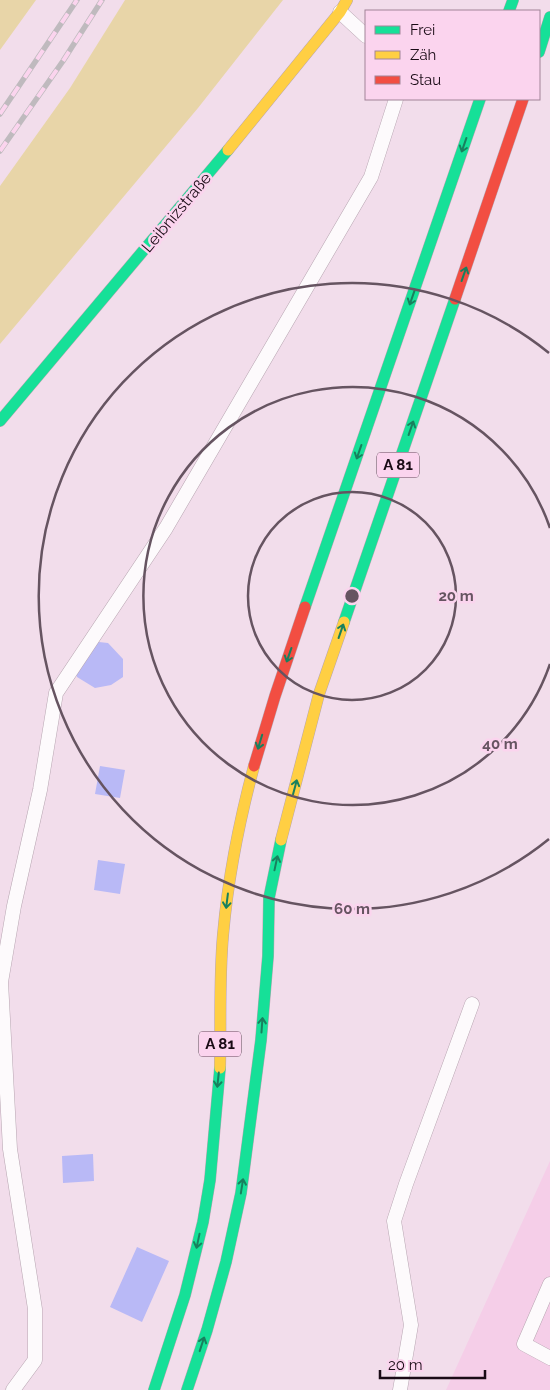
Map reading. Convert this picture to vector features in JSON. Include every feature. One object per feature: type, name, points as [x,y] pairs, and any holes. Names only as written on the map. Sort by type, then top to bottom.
[{"type":"main road","name":"Leibnizstraße","points":[[0,421],[213,168],[344,6]]},
{"type":"main road","points":[[540,49],[550,17]]},
{"type":"main road","name":"A 81","points":[[154,1390],[173,1338],[195,1256],[207,1195],[220,1058],[220,997],[224,927],[239,825],[255,759],[480,100]]},
{"type":"main road","name":"A 81","points":[[187,1390],[207,1330],[241,1193],[261,1040],[268,956],[269,898],[285,824],[319,694],[523,100]]},
{"type":"lane","points":[[344,6],[365,35]]},
{"type":"lane","points":[[13,1390],[34,1360],[35,1309],[10,1149],[1,982],[14,906],[40,790],[56,693],[166,528],[371,177],[396,100]]},
{"type":"lane","points":[[400,1390],[411,1324],[394,1221],[472,1004]]},
{"type":"lane","points":[[550,1284],[524,1344],[550,1358]]},
{"type":"shaded area","points":[[0,0],[36,0],[0,50]]},
{"type":"shaded area","points":[[125,0],[283,0],[198,108],[0,344],[0,186],[70,88]]},
{"type":"shaded area","points":[[550,1161],[550,1390],[446,1390],[461,1357]]},
{"type":"water","points":[[90,641],[108,643],[123,659],[123,677],[111,685],[95,688],[77,677],[71,658]]},
{"type":"water","points":[[100,766],[125,770],[120,798],[95,794]]},
{"type":"water","points":[[98,860],[125,864],[120,894],[94,890]]},
{"type":"water","points":[[93,1154],[94,1181],[63,1183],[62,1156]]},
{"type":"water","points":[[137,1247],[169,1261],[142,1322],[110,1307]]},
{"type":"railway","points":[[0,114],[77,0]]},
{"type":"railway","points":[[0,151],[63,61],[102,0]]},
{"type":"traffic: fast","points":[[509,10],[513,0]]},
{"type":"traffic: fast","points":[[540,49],[550,17]]},
{"type":"traffic: fast","points":[[305,607],[480,100]]},
{"type":"traffic: fast","points":[[0,421],[228,150]]},
{"type":"traffic: fast","points":[[344,622],[455,299]]},
{"type":"traffic: fast","points":[[187,1390],[207,1330],[226,1262],[241,1193],[261,1040],[268,956],[269,898],[281,840]]},
{"type":"traffic: fast","points":[[154,1390],[185,1295],[203,1222],[210,1180],[220,1068]]},
{"type":"traffic: slow","points":[[228,150],[340,12],[347,0]]},
{"type":"traffic: slow","points":[[281,840],[319,694],[344,622]]},
{"type":"traffic: slow","points":[[220,1068],[221,968],[225,914],[235,850],[254,766]]},
{"type":"traffic: jam","points":[[455,299],[523,100]]},
{"type":"traffic: jam","points":[[254,766],[305,607]]}]
